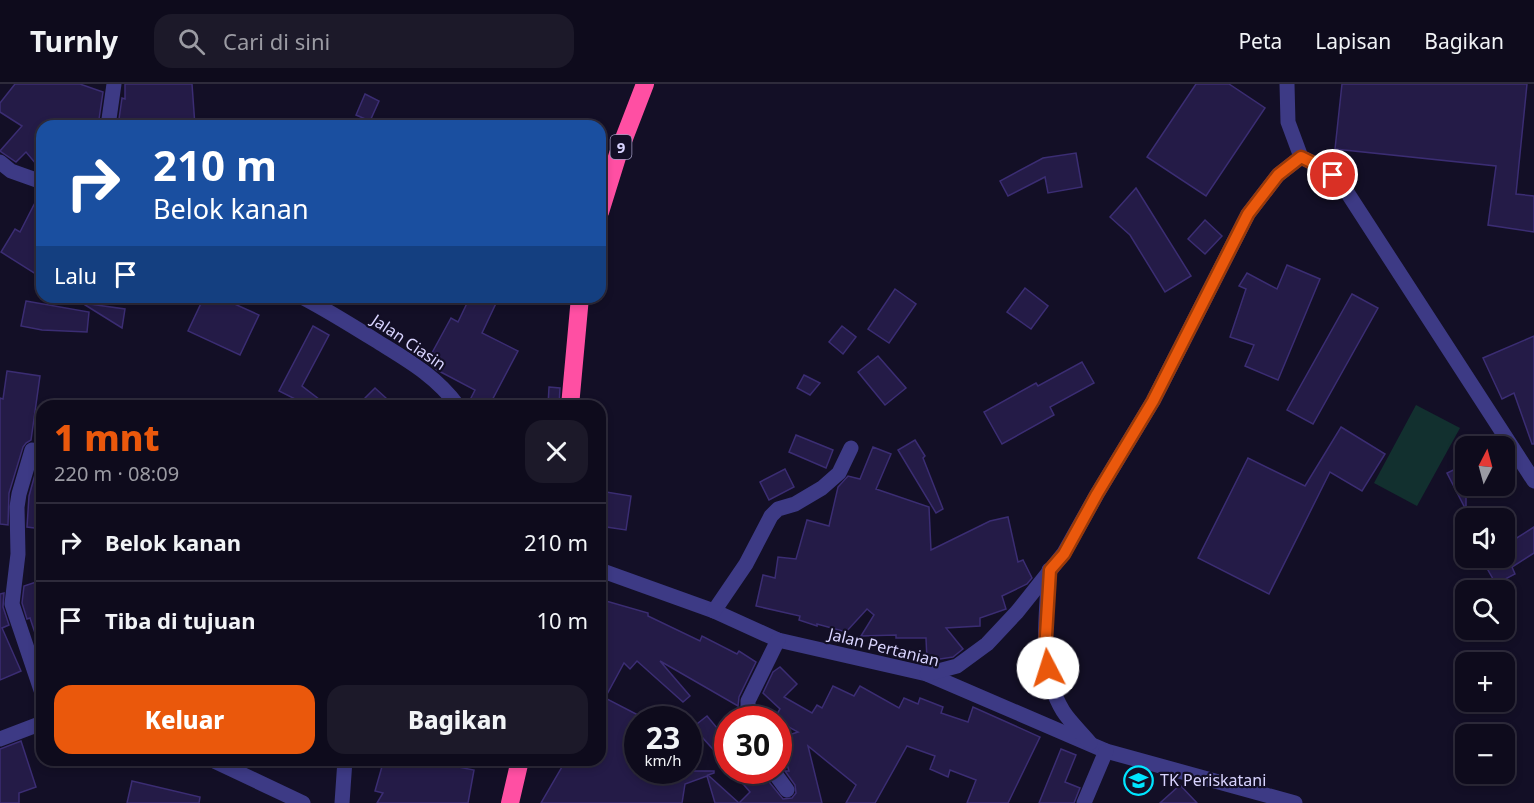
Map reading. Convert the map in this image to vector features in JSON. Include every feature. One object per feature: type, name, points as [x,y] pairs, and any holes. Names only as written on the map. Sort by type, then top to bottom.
[{"type":"highway","name":"9","points":[[606,193],[645,84]]},
{"type":"highway","points":[[571,400],[579,303]]},
{"type":"highway","points":[[510,803],[519,766]]},
{"type":"street","points":[[109,120],[114,84]]},
{"type":"street","points":[[1287,84],[1288,122],[1301,157],[1323,168],[1343,186],[1532,473]]},
{"type":"street","points":[[927,674],[957,666],[974,655],[1017,612],[1064,554],[1153,401],[1248,214],[1278,175],[1301,157]]},
{"type":"street","points":[[0,162],[11,171],[36,180]]},
{"type":"street","name":"Jalan Ciasin","points":[[314,303],[422,370],[443,387],[453,400]]},
{"type":"street","points":[[714,611],[746,564],[771,516],[778,509],[795,504],[822,488],[838,473],[850,448]]},
{"type":"street","points":[[32,450],[18,500],[18,560],[6,592],[36,675]]},
{"type":"street","points":[[1050,570],[1045,652],[1052,684],[1063,710],[1099,748],[1084,803]]},
{"type":"street","name":"Jalan Pertanian","points":[[606,572],[714,611],[778,640],[927,674],[1099,748],[1295,803]]},
{"type":"street","points":[[748,706],[748,701],[778,640]]},
{"type":"street","points":[[0,739],[36,725]]},
{"type":"street","points":[[225,766],[303,803]]},
{"type":"street","points":[[342,803],[345,766]]},
{"type":"street","points":[[783,784],[787,790]]},
{"type":"green space","points":[[1416,405],[1460,428],[1417,506],[1374,483]]},
{"type":"building","points":[[15,84],[80,84],[103,92],[99,120],[36,120],[36,164],[26,152],[16,162],[0,151],[22,126],[0,112],[0,103]]},
{"type":"building","points":[[125,84],[192,84],[195,120],[119,120],[122,98],[125,99]]},
{"type":"building","points":[[1196,84],[1229,84],[1265,108],[1206,196],[1147,157]]},
{"type":"building","points":[[1342,84],[1527,84],[1516,194],[1534,196],[1534,232],[1488,225],[1496,166],[1335,149]]},
{"type":"building","points":[[365,94],[379,101],[370,120],[356,115]]},
{"type":"building","points":[[1076,153],[1082,187],[1048,193],[1045,177],[1008,196],[1000,181],[1043,158]]},
{"type":"building","points":[[1136,188],[1191,276],[1165,292],[1130,235],[1110,217]]},
{"type":"building","points":[[36,201],[36,274],[1,252],[15,229],[20,232]]},
{"type":"building","points":[[1205,220],[1222,236],[1205,254],[1188,239]]},
{"type":"building","points":[[1287,265],[1320,279],[1278,380],[1245,366],[1254,345],[1230,337],[1246,289],[1239,286],[1247,273],[1277,289]]},
{"type":"building","points":[[1025,288],[1048,306],[1031,329],[1007,312]]},
{"type":"building","points":[[895,289],[916,304],[889,343],[868,329]]},
{"type":"building","points":[[1352,294],[1378,308],[1313,424],[1287,410]]},
{"type":"building","points":[[26,301],[89,312],[87,332],[42,330],[21,326]]},
{"type":"building","points":[[82,303],[125,309],[122,328]]},
{"type":"building","points":[[201,303],[232,303],[259,315],[240,355],[188,331]]},
{"type":"building","points":[[467,303],[496,303],[482,333],[518,351],[492,400],[470,400],[475,390],[437,370],[427,362],[451,318],[458,322]]},
{"type":"building","points":[[313,326],[329,335],[302,386],[320,400],[297,400],[279,391]]},
{"type":"building","points":[[842,326],[856,337],[843,354],[829,342]]},
{"type":"building","points":[[1534,336],[1534,444],[1532,444],[1514,393],[1502,399],[1483,358]]},
{"type":"building","points":[[878,356],[906,388],[885,405],[858,372]]},
{"type":"building","points":[[1082,362],[1094,383],[1050,407],[1054,415],[1002,444],[984,412],[1036,383],[1038,386]]},
{"type":"building","points":[[7,371],[40,376],[31,440],[23,447],[9,493],[8,525],[0,524],[0,398],[3,399]]},
{"type":"building","points":[[804,375],[820,383],[810,395],[797,388]]},
{"type":"building","points":[[549,387],[560,388],[559,400],[548,400]]},
{"type":"building","points":[[375,388],[386,398],[384,400],[363,400]]},
{"type":"building","points":[[1341,427],[1385,454],[1362,491],[1330,472],[1269,594],[1198,558],[1248,458],[1305,486]]},
{"type":"building","points":[[796,435],[833,450],[826,468],[789,452]]},
{"type":"building","points":[[915,440],[925,456],[923,458],[943,509],[936,513],[898,450]]},
{"type":"building","points":[[873,447],[891,454],[876,489],[929,507],[931,550],[990,521],[1008,517],[1018,562],[1023,560],[1032,578],[1027,584],[1002,596],[1006,609],[980,618],[980,626],[946,628],[963,649],[953,657],[927,661],[926,638],[896,638],[896,635],[861,636],[874,615],[867,609],[846,632],[799,620],[800,616],[756,606],[763,575],[775,578],[778,557],[796,559],[807,520],[829,526],[838,487],[848,476],[860,479]]},
{"type":"building","points":[[785,469],[794,487],[769,500],[760,482]]},
{"type":"building","points":[[1455,469],[1455,489],[1447,473]]},
{"type":"building","points":[[36,471],[36,528],[27,527],[29,496]]},
{"type":"building","points":[[606,492],[631,496],[626,530],[606,527]]},
{"type":"building","points":[[1459,496],[1466,496],[1465,508]]},
{"type":"building","points":[[1534,527],[1534,553],[1515,565],[1515,539]]},
{"type":"building","points":[[1487,568],[1512,568],[1515,574],[1504,580],[1494,580]]},
{"type":"building","points":[[36,582],[36,636],[22,603],[24,586]]},
{"type":"building","points":[[4,593],[3,607],[9,625],[2,628],[21,671],[0,680],[0,594]]},
{"type":"building","points":[[606,601],[648,613],[648,616],[700,641],[702,636],[737,654],[739,651],[756,662],[739,697],[738,706],[660,661],[690,696],[683,702],[637,661],[630,669],[624,663],[606,696]]},
{"type":"building","points":[[780,667],[797,684],[784,697],[812,713],[817,705],[822,708],[833,686],[854,696],[860,686],[899,708],[904,698],[918,704],[920,698],[943,707],[941,713],[968,722],[973,707],[1040,737],[1008,803],[967,803],[976,780],[950,770],[948,777],[930,769],[935,756],[907,746],[875,803],[846,803],[856,785],[808,746],[822,803],[739,803],[750,792],[743,784],[771,784],[783,799],[792,798],[796,793],[792,781],[792,734],[798,732],[792,729],[792,706],[777,706],[763,693],[773,672]]},
{"type":"building","points":[[606,699],[624,708],[624,784],[685,784],[682,803],[541,803],[563,766],[606,766]]},
{"type":"building","points":[[707,716],[714,724],[714,750],[702,737],[702,720]]},
{"type":"building","points":[[21,741],[36,787],[19,793],[19,803],[0,803],[0,749]]},
{"type":"building","points":[[1061,749],[1076,755],[1065,782],[1080,788],[1074,803],[1039,803]]},
{"type":"building","points":[[382,766],[453,766],[474,770],[468,803],[377,803],[383,793],[375,791]]},
{"type":"building","points":[[702,771],[714,771],[708,775],[714,780],[714,784],[718,784],[739,803],[715,803],[707,776],[702,778]]},
{"type":"building","points":[[132,781],[200,797],[199,803],[127,803]]},
{"type":"building","points":[[1180,785],[1197,803],[1160,803]]},
{"type":"place","name":"TK Periskatani","points":[[1139,780]]},
{"type":"route","points":[[1048,668],[1045,652],[1050,570],[1064,554],[1153,401],[1248,214],[1278,175],[1301,157],[1333,175]]}]
